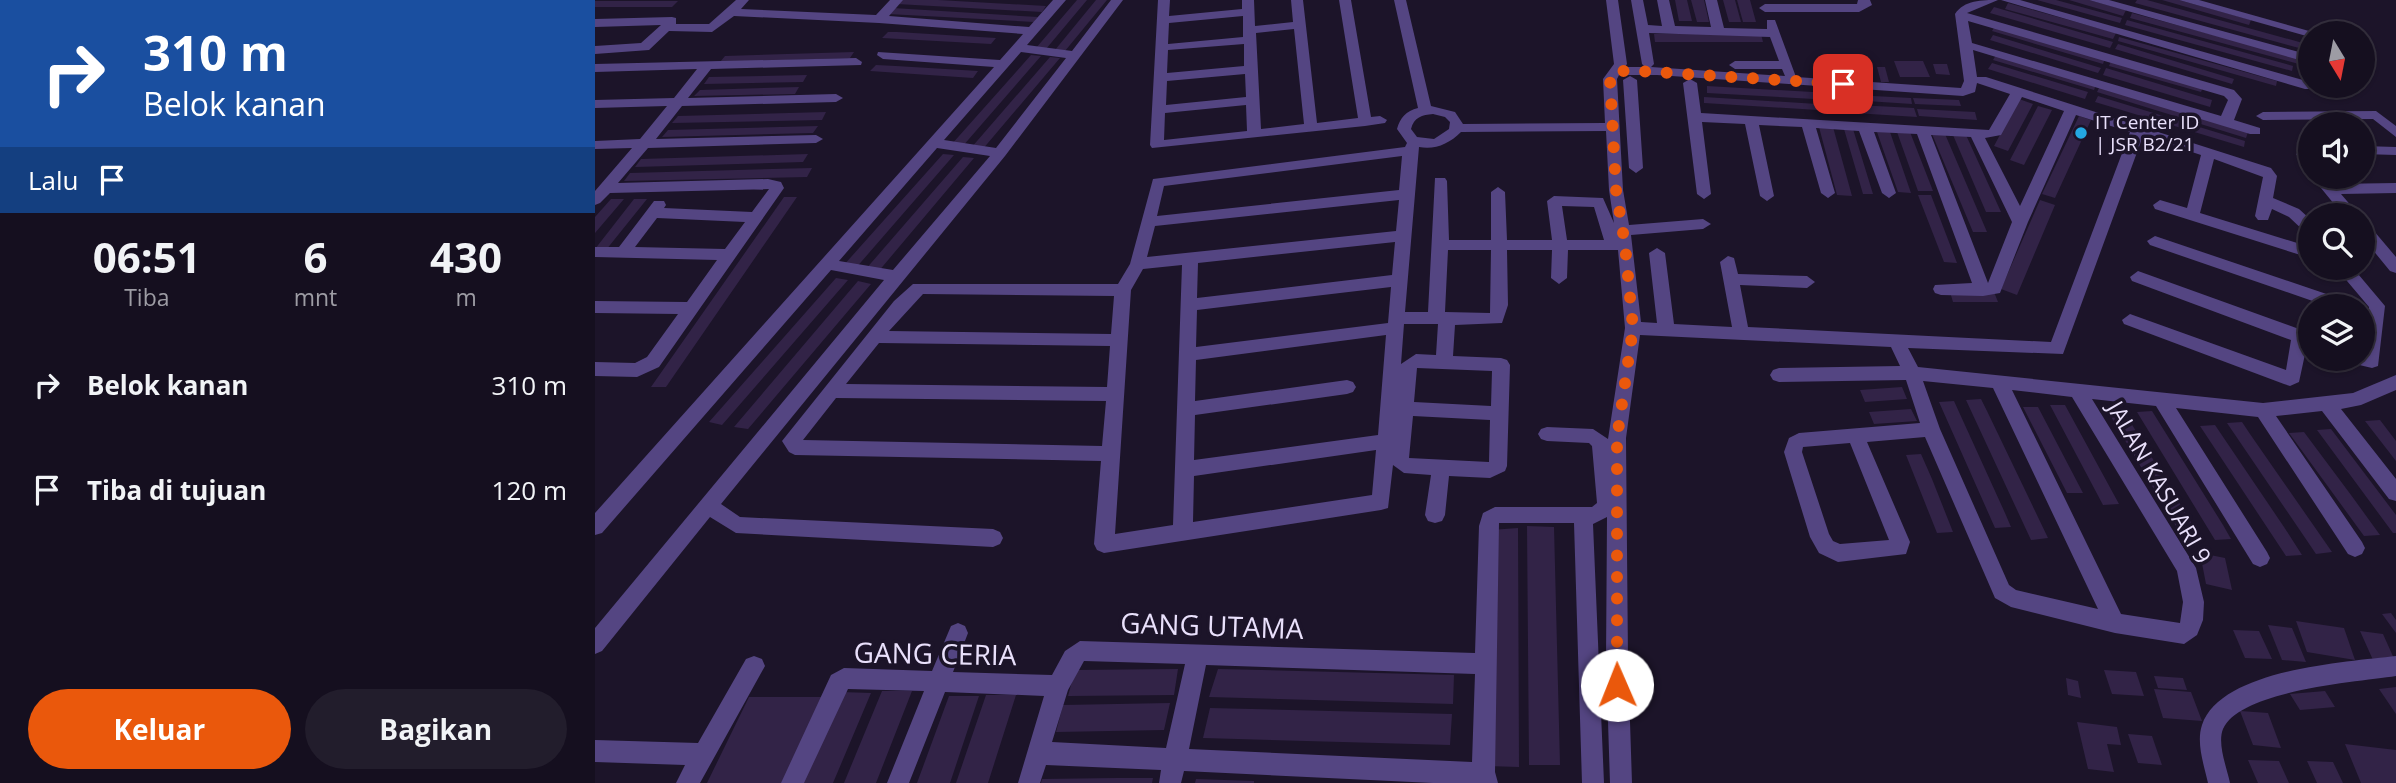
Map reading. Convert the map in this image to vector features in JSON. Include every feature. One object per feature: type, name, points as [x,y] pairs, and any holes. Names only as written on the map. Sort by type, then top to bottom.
[{"type":"street","points":[[666,27],[712,28],[743,0]]},
{"type":"street","points":[[879,19],[897,0]]},
{"type":"street","points":[[595,527],[1060,0]]},
{"type":"street","points":[[595,645],[896,276],[1000,153],[1117,0]]},
{"type":"street","points":[[1164,0],[1157,145],[1372,121],[1345,0]]},
{"type":"street","points":[[1297,0],[1311,128]]},
{"type":"street","points":[[1399,0],[1425,111]]},
{"type":"street","points":[[1612,0],[1615,71],[1611,127],[1620,240],[1633,328],[1617,438],[1616,660],[1621,783]]},
{"type":"street","points":[[1637,0],[1648,64]]},
{"type":"street","points":[[1663,0],[1668,29]]},
{"type":"street","points":[[1711,0],[1719,30]]},
{"type":"street","points":[[1793,81],[1764,4],[1815,4],[1859,8],[1866,5],[1864,0]]},
{"type":"street","points":[[1615,71],[1942,92],[1967,91],[1971,81],[1961,14],[1964,9],[1991,0]]},
{"type":"street","points":[[1615,71],[1630,80],[1970,99],[1980,92],[1981,80],[1968,17],[1972,11],[2007,0],[2298,83]]},
{"type":"street","points":[[2095,0],[2298,56]]},
{"type":"street","points":[[2186,0],[2298,30]]},
{"type":"street","points":[[1163,20],[1248,6],[1254,134]]},
{"type":"street","points":[[731,12],[879,19],[1033,31]]},
{"type":"street","points":[[1968,17],[2229,93],[2235,99],[2226,122]]},
{"type":"street","points":[[595,23],[672,21],[645,47],[595,50]]},
{"type":"street","points":[[1172,47],[1300,25]]},
{"type":"street","points":[[1642,29],[1774,33]]},
{"type":"street","points":[[1974,46],[2255,131]]},
{"type":"street","points":[[1017,48],[1075,55]]},
{"type":"street","points":[[883,55],[1004,64]]},
{"type":"street","points":[[595,68],[856,62]]},
{"type":"street","points":[[1615,71],[1648,64],[1787,65]]},
{"type":"street","points":[[600,194],[707,65]]},
{"type":"street","points":[[1161,78],[1251,69]]},
{"type":"street","points":[[1630,80],[1636,168]]},
{"type":"street","points":[[1981,80],[2266,171],[2270,176],[2265,209],[2294,213],[2298,217]]},
{"type":"street","points":[[1690,83],[1704,194]]},
{"type":"street","points":[[1695,117],[1996,133],[2018,92]]},
{"type":"street","points":[[595,104],[836,97]]},
{"type":"street","points":[[1159,110],[1252,100]]},
{"type":"street","points":[[1941,289],[1991,290],[1996,287],[2020,222],[2072,109]]},
{"type":"street","points":[[1425,111],[1412,115],[1404,124],[1405,133],[1413,146],[1400,280],[1401,323],[1381,502],[1104,544],[1123,290],[1138,264],[1158,182],[1413,146],[1438,143],[1451,137],[1457,128],[1455,120],[1446,113],[1425,111]]},
{"type":"street","points":[[2263,116],[2376,115],[2396,133]]},
{"type":"street","points":[[1751,120],[1767,196]]},
{"type":"street","points":[[1808,124],[1828,193]]},
{"type":"street","points":[[1457,128],[1611,127]]},
{"type":"street","points":[[1865,127],[1889,193]]},
{"type":"street","points":[[1922,130],[1983,290]]},
{"type":"street","points":[[1633,328],[2058,348],[2138,130]]},
{"type":"street","points":[[1976,133],[2020,222]]},
{"type":"street","points":[[595,145],[816,139]]},
{"type":"street","points":[[934,144],[1000,153]]},
{"type":"street","points":[[2375,150],[2396,150]]},
{"type":"street","points":[[2192,216],[2209,152]]},
{"type":"street","points":[[1440,181],[1444,362]]},
{"type":"street","points":[[595,369],[637,370],[650,366],[777,188],[776,185],[672,188],[600,194]]},
{"type":"street","points":[[624,253],[672,188]]},
{"type":"street","points":[[2329,189],[2341,203]]},
{"type":"street","points":[[2369,189],[2392,192]]},
{"type":"street","points":[[1188,355],[1441,317],[1496,319],[1499,316],[1498,192]]},
{"type":"street","points":[[1148,222],[1407,194]]},
{"type":"street","points":[[1559,278],[1560,244],[1553,197],[1598,202],[1620,240]]},
{"type":"street","points":[[2160,205],[2298,249]]},
{"type":"street","points":[[653,214],[755,217]]},
{"type":"street","points":[[1441,245],[1560,244],[1620,240],[1703,224]]},
{"type":"street","points":[[1138,264],[1403,236]]},
{"type":"street","points":[[2155,241],[2309,294]]},
{"type":"street","points":[[2375,242],[2396,267]]},
{"type":"street","points":[[595,252],[727,256]]},
{"type":"street","points":[[1657,253],[1666,329]]},
{"type":"street","points":[[1184,532],[1190,258]]},
{"type":"street","points":[[827,264],[896,276]]},
{"type":"street","points":[[1741,333],[1729,270],[1807,282]]},
{"type":"street","points":[[2139,277],[2298,335]]},
{"type":"street","points":[[1189,305],[1400,280]]},
{"type":"street","points":[[2354,280],[2367,294]]},
{"type":"street","points":[[1110,454],[795,447],[791,441],[900,305],[919,288],[1123,290]]},
{"type":"street","points":[[595,307],[691,308]]},
{"type":"street","points":[[2130,320],[2290,379],[2298,361]]},
{"type":"street","points":[[874,337],[1119,340]]},
{"type":"street","points":[[1896,341],[1912,373],[1931,429],[2001,591],[2011,598],[2115,623]]},
{"type":"street","points":[[1444,362],[1501,365],[1496,468],[1441,468],[1401,464],[1410,363],[1444,362]]},
{"type":"street","points":[[1779,375],[1912,373],[2263,410],[2328,405],[2364,397],[2395,384]]},
{"type":"street","points":[[1998,380],[2115,623]]},
{"type":"street","points":[[1186,409],[1347,387]]},
{"type":"street","points":[[831,391],[1114,394]]},
{"type":"street","name":"JALAN KASUARI 9","points":[[2078,391],[2186,568],[2193,600],[2193,622],[2185,634],[2115,623]]},
{"type":"street","points":[[2162,400],[2260,558]]},
{"type":"street","points":[[2328,405],[2396,493]]},
{"type":"street","points":[[1405,409],[1499,412]]},
{"type":"street","points":[[2263,410],[2355,548]]},
{"type":"street","points":[[1856,436],[1898,535],[1899,548],[1837,553],[1826,547],[1820,537],[1793,447],[1799,440],[1931,429]]},
{"type":"street","points":[[1039,753],[1176,758],[1486,780],[1490,519],[1495,515],[1595,516],[1607,506],[1601,443],[1593,436],[1547,434]]},
{"type":"street","points":[[1185,470],[1386,441]]},
{"type":"street","points":[[1434,515],[1441,468]]},
{"type":"street","points":[[709,506],[736,525],[993,538]]},
{"type":"street","points":[[1583,515],[1593,783]]},
{"type":"street","points":[[898,783],[957,633]]},
{"type":"street","name":"GANG UTAMA","points":[[1029,783],[1058,686],[1070,658],[1080,651],[1487,664]]},
{"type":"street","points":[[1170,783],[1198,654]]},
{"type":"street","points":[[687,783],[754,666]]},
{"type":"street","points":[[2219,783],[2211,736],[2214,722],[2228,704],[2257,690],[2396,666]]},
{"type":"street","name":"GANG CERIA","points":[[792,783],[841,680],[1058,686]]},
{"type":"street","points":[[595,751],[703,754]]},
{"type":"building","points":[[900,0],[1046,6],[1042,12],[897,4]]},
{"type":"building","points":[[1077,0],[1087,0],[1046,49],[1036,48]]},
{"type":"building","points":[[1096,0],[1107,0],[1065,51],[1055,50]]},
{"type":"building","points":[[1675,0],[1687,0],[1692,21],[1679,21]]},
{"type":"building","points":[[1691,0],[1704,0],[1709,22],[1697,22]]},
{"type":"building","points":[[1723,0],[1735,0],[1741,22],[1729,22]]},
{"type":"building","points":[[1737,0],[1750,0],[1756,22],[1743,22]]},
{"type":"building","points":[[2037,0],[2056,0],[2122,18],[2120,23]]},
{"type":"building","points":[[2069,0],[2089,0],[2126,10],[2123,16]]},
{"type":"building","points":[[2137,0],[2147,0],[2298,42],[2298,48],[2135,3]]},
{"type":"building","points":[[2162,0],[2179,0],[2251,20],[2249,25]]},
{"type":"building","points":[[595,1],[678,1],[672,7],[595,7]]},
{"type":"building","points":[[2008,3],[2116,33],[2113,39],[2005,9]]},
{"type":"building","points":[[1994,7],[2113,42],[2110,48],[1990,13]]},
{"type":"building","points":[[893,8],[1038,17],[1034,22],[888,14]]},
{"type":"building","points":[[2132,13],[2298,58],[2298,64],[2130,18]]},
{"type":"building","points":[[2127,20],[2293,66],[2292,71],[2125,25]]},
{"type":"building","points":[[1995,26],[2105,58],[2103,64],[1992,31]]},
{"type":"building","points":[[888,32],[996,38],[991,44],[882,38]]},
{"type":"building","points":[[1654,34],[1761,34],[1763,42],[1655,42]]},
{"type":"building","points":[[1993,35],[2101,68],[2098,73],[1990,40]]},
{"type":"building","points":[[2119,37],[2277,81],[2276,86],[2118,41]]},
{"type":"building","points":[[2118,44],[2234,79],[2232,84],[2115,49]]},
{"type":"building","points":[[854,52],[850,58],[720,62],[725,56]]},
{"type":"building","points":[[1031,55],[1041,56],[962,147],[951,145]]},
{"type":"building","points":[[1996,55],[2096,85],[2094,90],[1993,60]]},
{"type":"building","points":[[1050,57],[1060,58],[982,150],[971,148]]},
{"type":"building","points":[[1894,61],[1923,61],[1930,77],[1900,77]]},
{"type":"building","points":[[2111,61],[2203,87],[2201,92],[2109,66]]},
{"type":"building","points":[[1992,63],[2088,92],[2085,99],[1988,69]]},
{"type":"building","points":[[1933,64],[1947,64],[1950,75],[1936,74]]},
{"type":"building","points":[[876,65],[978,71],[973,78],[870,71]]},
{"type":"building","points":[[1877,67],[1885,67],[1889,82],[1881,82]]},
{"type":"building","points":[[2106,68],[2212,100],[2210,107],[2103,75]]},
{"type":"building","points":[[807,75],[803,82],[704,84],[709,77]]},
{"type":"building","points":[[1707,86],[1830,93],[1832,100],[1707,93]]},
{"type":"building","points":[[2100,86],[2248,132],[2246,138],[2097,92]]},
{"type":"building","points":[[799,87],[795,94],[694,96],[700,90]]},
{"type":"building","points":[[1835,94],[1911,98],[1912,104],[1836,99]]},
{"type":"building","points":[[2098,96],[2245,141],[2244,147],[2095,102]]},
{"type":"building","points":[[1704,97],[1833,105],[1834,111],[1704,103]]},
{"type":"building","points":[[1913,98],[1959,100],[1961,106],[1915,104]]},
{"type":"building","points":[[2019,99],[2033,104],[2008,151],[1994,146]]},
{"type":"building","points":[[1837,104],[1914,108],[1917,117],[1839,112]]},
{"type":"building","points":[[2038,106],[2052,110],[2024,165],[2010,160]]},
{"type":"building","points":[[1917,109],[1975,112],[1977,120],[1919,116]]},
{"type":"building","points":[[826,112],[822,120],[672,123],[678,116]]},
{"type":"building","points":[[2079,116],[2091,120],[2055,198],[2042,194]]},
{"type":"building","points":[[818,126],[813,133],[662,137],[668,130]]},
{"type":"building","points":[[1819,127],[1833,127],[1852,196],[1837,195]]},
{"type":"building","points":[[1844,129],[1853,129],[1873,194],[1863,194]]},
{"type":"building","points":[[1877,132],[1890,132],[1911,193],[1898,192]]},
{"type":"building","points":[[1897,132],[1910,132],[1933,191],[1918,191]]},
{"type":"building","points":[[1932,134],[1945,134],[1987,232],[1973,232]]},
{"type":"building","points":[[1953,135],[1966,135],[2001,212],[1986,212]]},
{"type":"building","points":[[808,154],[803,162],[635,167],[641,159]]},
{"type":"building","points":[[943,154],[954,155],[855,269],[843,266]]},
{"type":"building","points":[[963,157],[974,158],[878,272],[865,270]]},
{"type":"building","points":[[812,168],[807,177],[624,181],[630,173]]},
{"type":"building","points":[[1918,195],[1931,195],[1957,263],[1944,262]]},
{"type":"building","points":[[784,197],[797,197],[666,387],[651,387]]},
{"type":"building","points":[[611,199],[624,199],[595,233],[595,217]]},
{"type":"building","points":[[634,199],[647,199],[606,250],[595,249]]},
{"type":"building","points":[[2040,200],[2055,205],[2017,295],[2001,289]]},
{"type":"building","points":[[836,278],[848,280],[722,425],[709,422]]},
{"type":"building","points":[[858,281],[871,284],[748,429],[734,427]]},
{"type":"building","points":[[1950,292],[1994,292],[1998,302],[1953,302]]},
{"type":"building","points":[[1902,387],[1907,399],[1865,402],[1860,390]]},
{"type":"building","points":[[1981,399],[2048,538],[2031,540],[1966,400]]},
{"type":"building","points":[[1954,401],[2011,527],[1995,528],[1939,402]]},
{"type":"building","points":[[2050,405],[2065,405],[2119,504],[2103,505]]},
{"type":"building","points":[[2023,407],[2038,407],[2083,493],[2067,493]]},
{"type":"building","points":[[1911,409],[1917,421],[1874,424],[1869,412]]},
{"type":"building","points":[[2152,411],[2231,539],[2215,540],[2137,412]]},
{"type":"building","points":[[2125,413],[2202,541],[2186,543],[2110,415]]},
{"type":"building","points":[[2380,420],[2396,441],[2396,461],[2365,421]]},
{"type":"building","points":[[2242,422],[2332,552],[2316,554],[2227,423]]},
{"type":"building","points":[[2215,425],[2302,555],[2286,556],[2200,426]]},
{"type":"building","points":[[2331,429],[2396,515],[2396,533],[2393,533],[2317,430]]},
{"type":"building","points":[[2304,432],[2380,535],[2364,536],[2289,433]]},
{"type":"building","points":[[1921,454],[1953,532],[1937,533],[1906,455]]},
{"type":"building","points":[[1527,526],[1554,527],[1560,765],[1529,765]]},
{"type":"building","points":[[1518,528],[1519,767],[1487,766],[1491,530]]},
{"type":"building","points":[[2200,553],[2225,558],[2232,590],[2206,584]]},
{"type":"building","points":[[2391,613],[2396,620],[2396,633],[2382,614]]},
{"type":"building","points":[[2296,621],[2344,628],[2355,660],[2307,652]]},
{"type":"building","points":[[2268,625],[2292,628],[2306,662],[2282,660]]},
{"type":"building","points":[[2233,630],[2259,631],[2272,659],[2245,658]]},
{"type":"building","points":[[2360,631],[2383,634],[2396,663],[2373,660]]},
{"type":"building","points":[[1178,669],[1174,695],[1068,696],[1075,670]]},
{"type":"building","points":[[1218,669],[1454,675],[1453,704],[1209,697]]},
{"type":"building","points":[[2104,670],[2136,672],[2144,696],[2112,694]]},
{"type":"building","points":[[2154,676],[2183,678],[2187,690],[2158,688]]},
{"type":"building","points":[[2066,678],[2078,681],[2081,698],[2068,695]]},
{"type":"building","points":[[2396,687],[2396,714],[2379,689]]},
{"type":"building","points":[[2154,689],[2191,692],[2202,721],[2163,718]]},
{"type":"building","points":[[882,691],[912,691],[876,783],[844,783]]},
{"type":"building","points":[[2325,691],[2335,707],[2300,710],[2290,694]]},
{"type":"building","points":[[841,692],[871,693],[833,783],[802,783]]},
{"type":"building","points":[[986,695],[1016,695],[988,783],[956,783]]},
{"type":"building","points":[[949,696],[979,696],[950,783],[917,783]]},
{"type":"building","points":[[749,697],[823,697],[785,783],[707,783]]},
{"type":"building","points":[[1170,703],[1164,730],[1056,732],[1063,705]]},
{"type":"building","points":[[1210,708],[1452,714],[1450,745],[1203,738]]},
{"type":"building","points":[[2240,711],[2268,713],[2281,748],[2253,745]]},
{"type":"building","points":[[2077,722],[2117,727],[2121,745],[2107,744],[2114,772],[2088,769]]},
{"type":"building","points":[[2128,734],[2152,736],[2162,765],[2138,763]]},
{"type":"building","points":[[2345,744],[2396,750],[2396,783],[2361,783]]},
{"type":"building","points":[[2248,760],[2279,761],[2289,783],[2258,783]]},
{"type":"building","points":[[2307,761],[2333,762],[2343,783],[2317,783]]},
{"type":"building","points":[[1153,778],[1152,783],[1041,783],[1042,779]]},
{"type":"building","points":[[1196,779],[1254,781],[1254,783],[1195,783]]},
{"type":"place","name":"IT Center ID | JSR B2/21","points":[[2081,133]]},
{"type":"route","points":[[1617,685],[1617,438],[1633,328],[1625,245],[1616,190],[1610,79],[1615,71],[1638,71],[1843,84]]}]
